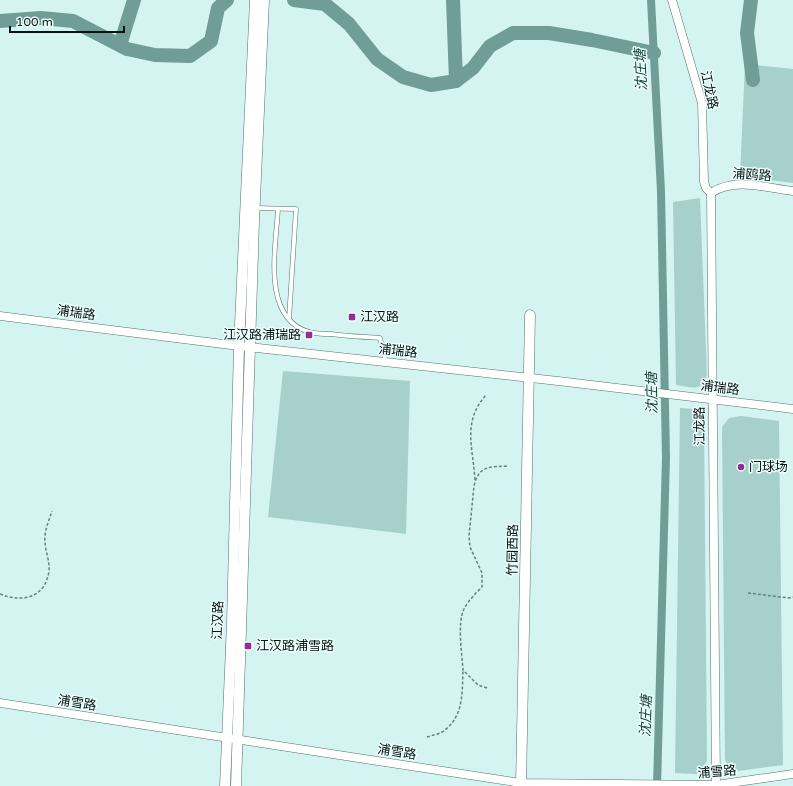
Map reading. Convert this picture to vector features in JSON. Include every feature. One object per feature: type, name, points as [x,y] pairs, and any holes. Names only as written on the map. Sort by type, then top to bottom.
[{"type":"street","name":"江龙路","points":[[672,0],[702,103],[704,182],[706,188],[711,193],[716,786]]},
{"type":"street","points":[[236,786],[251,347],[259,5]]},
{"type":"street","name":"江汉路","points":[[225,786],[239,346],[259,5]]},
{"type":"street","name":"浦鸥路","points":[[711,193],[726,185],[735,184],[793,191]]},
{"type":"street","name":"竹园西路","points":[[521,785],[530,315]]},
{"type":"street","name":"浦瑞路","points":[[0,316],[239,346],[793,409]]},
{"type":"street","name":"浦雪路","points":[[0,703],[521,785],[716,786],[793,774]]},
{"type":"lane","points":[[255,208],[296,209],[289,319]]},
{"type":"lane","points":[[278,208],[275,275],[280,304],[289,319],[295,326],[311,332],[380,338],[386,362]]},
{"type":"path","points":[[428,737],[445,731],[458,716],[461,705],[463,670],[461,626],[463,611],[469,601],[482,587],[482,573],[470,547],[469,536],[475,482],[471,448],[472,416],[477,404],[486,395]]},
{"type":"path","points":[[475,482],[483,470],[490,466],[508,466]]},
{"type":"path","points":[[0,594],[18,598],[31,597],[39,593],[45,584],[49,571],[45,535],[52,511]]},
{"type":"path","points":[[748,593],[789,598],[793,597]]},
{"type":"path","points":[[463,670],[474,682],[487,688]]},
{"type":"shaded area","points":[[745,64],[793,69],[793,183],[740,176]]},
{"type":"shaded area","points":[[700,198],[707,375],[705,381],[699,387],[695,388],[676,385],[673,202]]},
{"type":"shaded area","points":[[283,371],[410,381],[406,534],[268,517]]},
{"type":"shaded area","points":[[680,408],[696,409],[699,411],[704,423],[707,761],[700,772],[696,774],[675,773]]},
{"type":"shaded area","points":[[741,416],[779,421],[783,765],[738,771],[729,769],[725,759],[722,427],[729,418]]},
{"type":"waterway","points":[[120,45],[134,0]]},
{"type":"waterway","points":[[0,21],[41,18],[73,21],[127,49],[155,55],[190,56],[211,41],[218,8],[227,0]]},
{"type":"waterway","points":[[294,0],[325,4],[349,24],[377,59],[403,77],[431,85],[456,81],[473,68],[490,46],[513,33],[549,33],[654,53]]},
{"type":"waterway","points":[[453,0],[456,81]]},
{"type":"waterway","name":"沈庄塘","points":[[651,0],[661,191],[666,458],[657,786]]},
{"type":"waterway","points":[[751,0],[747,33],[753,80]]},
{"type":"place","name":"江汉路","points":[[352,317]]},
{"type":"place","name":"江汉路浦瑞路","points":[[309,335]]},
{"type":"place","name":"门球场","points":[[741,467]]},
{"type":"place","name":"江汉路浦雪路","points":[[248,646]]}]
